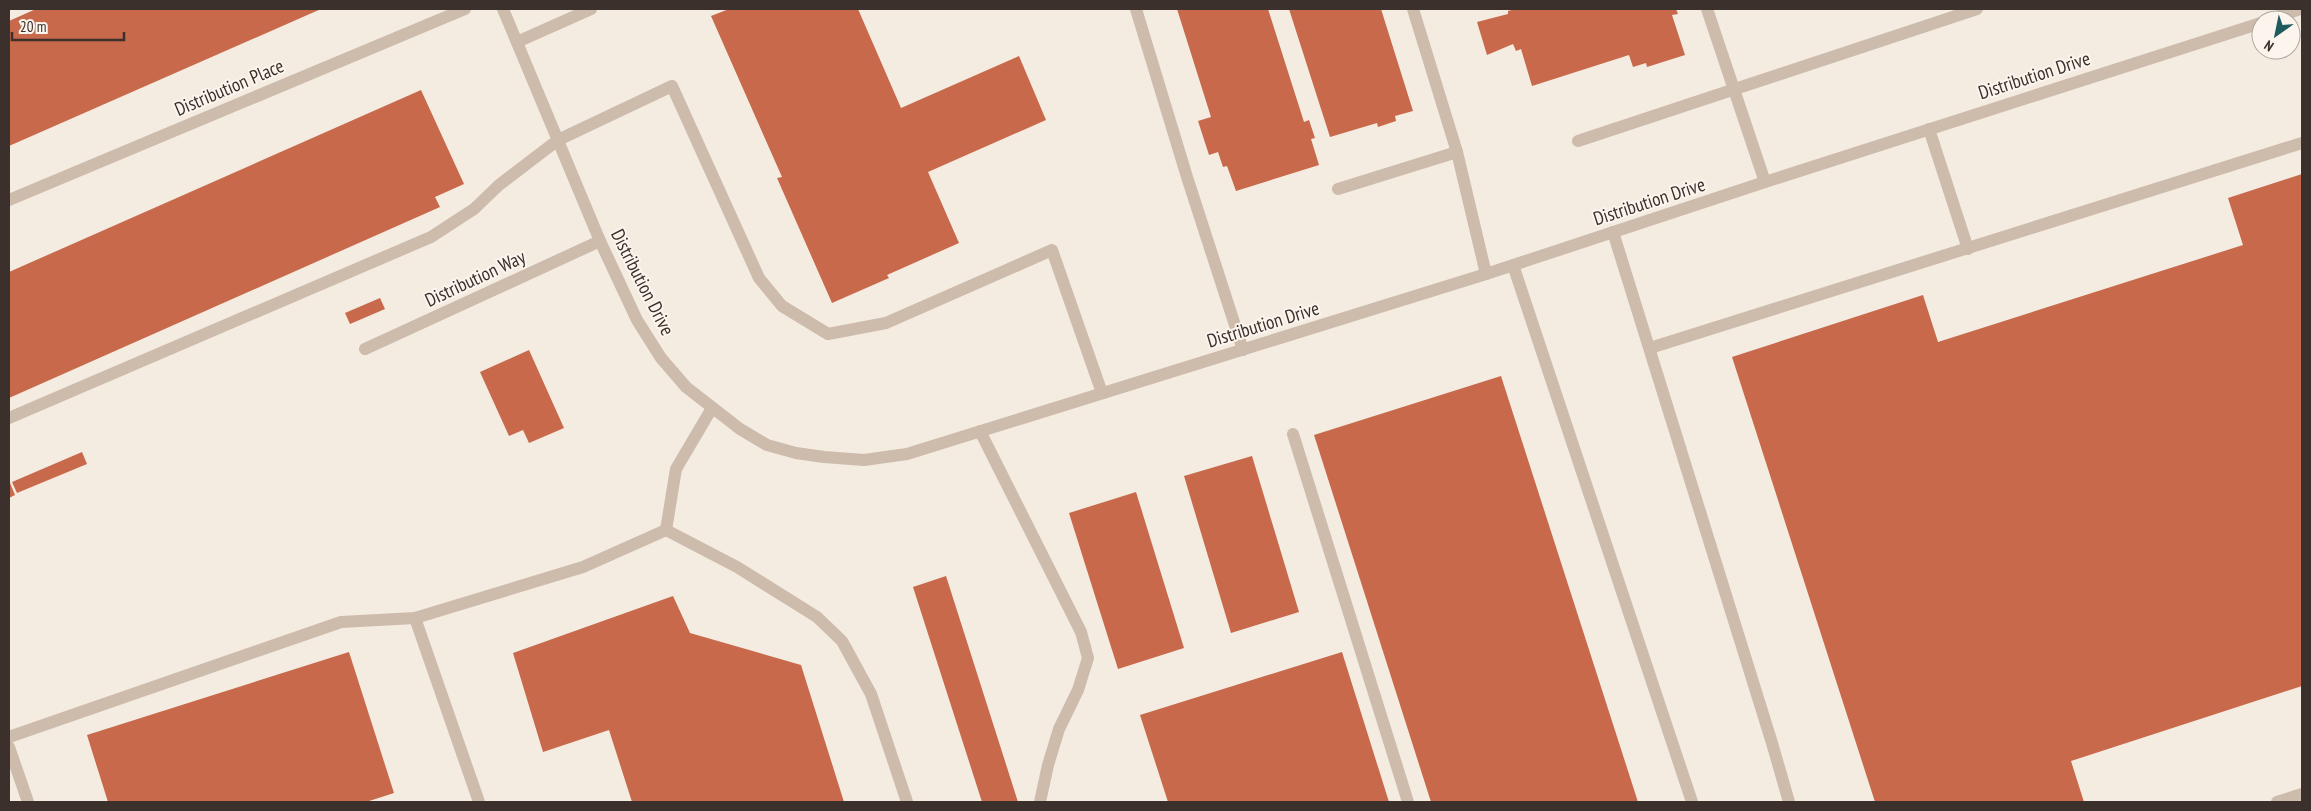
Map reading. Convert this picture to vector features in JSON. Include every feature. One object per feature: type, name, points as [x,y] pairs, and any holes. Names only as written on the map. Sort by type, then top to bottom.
[{"type":"street","name":"Distribution Place","points":[[9,200],[465,9]]},
{"type":"street","name":"Distribution Drive","points":[[503,9],[600,241],[637,320],[662,358],[686,387],[740,429],[767,445],[796,453],[864,460],[906,454],[1486,274],[2251,25]]},
{"type":"street","points":[[517,42],[592,9]]},
{"type":"street","points":[[1136,9],[1187,177],[1243,350]]},
{"type":"street","points":[[1413,9],[1457,152],[1486,274]]},
{"type":"street","points":[[1707,9],[1765,182]]},
{"type":"street","points":[[1578,141],[1978,9]]},
{"type":"street","points":[[9,418],[431,237],[474,209],[499,185],[558,140],[672,86],[759,278],[782,306],[828,334],[886,323],[1052,250],[1102,393]]},
{"type":"street","points":[[1929,129],[1968,249]]},
{"type":"street","points":[[1650,348],[2302,144]]},
{"type":"street","points":[[1338,189],[1457,152]]},
{"type":"street","points":[[1613,232],[1789,802]]},
{"type":"street","name":"Distribution Way","points":[[365,349],[600,241]]},
{"type":"street","points":[[1513,265],[1692,802]]},
{"type":"street","points":[[666,530],[676,469],[712,408]]},
{"type":"street","points":[[980,431],[1081,632],[1088,658],[1078,690],[1059,729],[1048,765],[1040,802]]},
{"type":"street","points":[[1293,434],[1408,802]]},
{"type":"street","points":[[9,738],[341,622],[415,618],[583,567],[666,530]]},
{"type":"street","points":[[666,530],[737,567],[816,617],[842,641],[871,694],[907,802]]},
{"type":"street","points":[[415,618],[479,802]]},
{"type":"street","points":[[9,747],[28,802]]},
{"type":"street","points":[[2277,802],[2302,794]]},
{"type":"building","points":[[36,9],[321,9],[9,146],[9,21]]},
{"type":"building","points":[[729,9],[858,9],[901,108],[1019,56],[1046,120],[928,172],[959,243],[887,275],[889,278],[832,303],[777,178],[782,177],[711,16]]},
{"type":"building","points":[[1177,9],[1268,9],[1304,122],[1309,120],[1315,138],[1311,139],[1319,165],[1236,191],[1227,166],[1223,167],[1218,152],[1209,155],[1198,121],[1211,117]]},
{"type":"building","points":[[1289,9],[1381,9],[1413,111],[1395,116],[1396,121],[1378,127],[1377,123],[1330,137]]},
{"type":"building","points":[[1515,9],[1676,9],[1678,14],[1672,15],[1685,55],[1647,67],[1646,63],[1633,67],[1629,55],[1532,86],[1521,49],[1516,51],[1513,44],[1487,55],[1477,22],[1508,14],[1508,11]]},
{"type":"building","points":[[421,90],[464,184],[435,197],[440,207],[9,398],[9,272]]},
{"type":"building","points":[[2302,174],[2302,686],[2071,761],[2084,802],[1875,802],[1732,357],[1923,295],[1938,342],[2243,245],[2228,198]]},
{"type":"building","points":[[380,298],[385,309],[350,324],[345,313]]},
{"type":"building","points":[[529,350],[564,428],[529,443],[523,430],[509,436],[480,372]]},
{"type":"building","points":[[1501,376],[1638,802],[1431,802],[1314,435]]},
{"type":"building","points":[[82,452],[87,464],[17,493],[12,482]]},
{"type":"building","points":[[1252,456],[1299,612],[1231,633],[1184,476]]},
{"type":"building","points":[[9,484],[15,495],[9,498]]},
{"type":"building","points":[[1136,492],[1184,648],[1118,669],[1069,513]]},
{"type":"building","points":[[946,576],[1018,802],[982,802],[913,587]]},
{"type":"building","points":[[673,596],[690,633],[801,665],[844,802],[632,802],[609,730],[543,752],[513,653]]},
{"type":"building","points":[[349,652],[394,793],[366,802],[108,802],[87,735]]},
{"type":"building","points":[[1342,652],[1389,802],[1168,802],[1140,715]]}]
